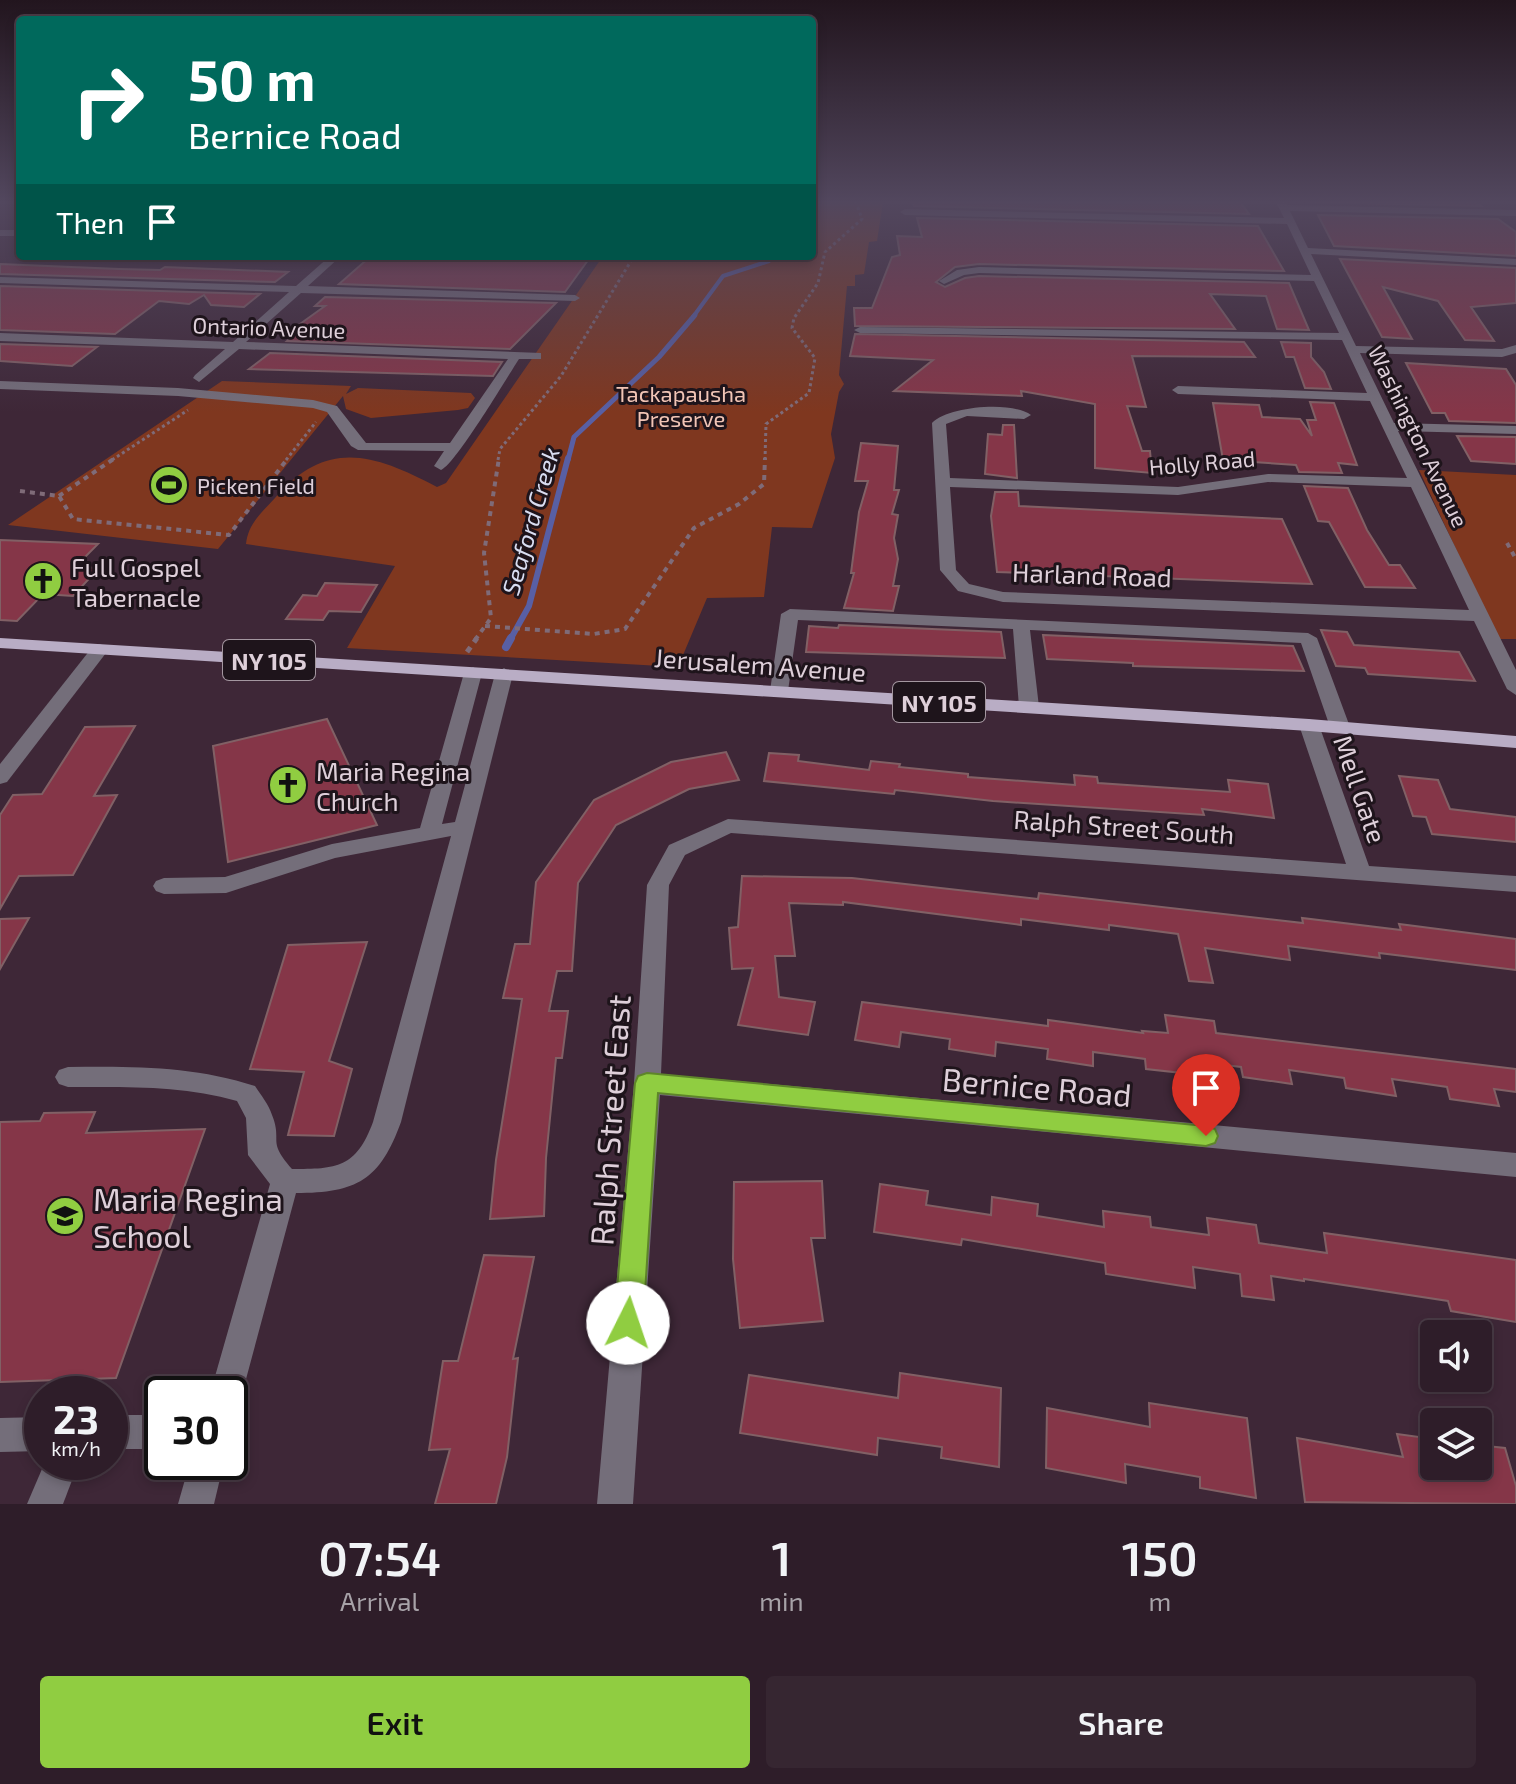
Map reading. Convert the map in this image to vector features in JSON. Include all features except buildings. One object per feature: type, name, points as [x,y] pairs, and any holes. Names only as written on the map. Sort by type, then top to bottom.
[{"type":"main road","name":"Jerusalem Avenue","points":[[0,643],[1340,727],[1516,742]]},
{"type":"street","points":[[199,378],[318,272]]},
{"type":"street","points":[[944,281],[958,272]]},
{"type":"street","points":[[1021,272],[1319,278]]},
{"type":"street","name":"Washington Avenue","points":[[1316,272],[1516,689]]},
{"type":"street","points":[[0,280],[575,298]]},
{"type":"street","points":[[860,330],[1350,343],[1502,353],[1516,349]]},
{"type":"street","name":"Ontario Avenue","points":[[0,337],[537,356]]},
{"type":"street","points":[[441,466],[516,355]]},
{"type":"street","points":[[0,385],[303,402],[332,409],[356,443],[363,447],[456,447]]},
{"type":"street","points":[[1178,390],[1376,397]]},
{"type":"street","name":"Harland Road","points":[[1024,415],[967,413],[944,418],[937,429],[948,570],[953,582],[982,594],[1481,616]]},
{"type":"street","points":[[1391,427],[1516,430]]},
{"type":"street","name":"Holly Road","points":[[943,482],[1178,491],[1268,478],[1417,483]]},
{"type":"street","points":[[779,691],[790,614],[1308,638],[1340,727]]},
{"type":"street","points":[[1021,624],[1029,707]]},
{"type":"street","points":[[0,778],[100,649]]},
{"type":"street","points":[[429,833],[473,673]]},
{"type":"street","points":[[68,1077],[182,1077],[215,1083],[246,1093],[260,1117],[262,1155],[285,1181],[338,1181],[363,1167],[380,1146],[504,674]]},
{"type":"street","name":"Mell Gate","points":[[1309,725],[1360,871]]},
{"type":"street","name":"Ralph Street South","points":[[728,826],[1516,884]]},
{"type":"street","name":"Ralph Street East","points":[[615,1504],[647,1083],[658,885],[677,850],[728,826]]},
{"type":"street","points":[[164,886],[226,885],[332,851],[464,827]]},
{"type":"street","name":"Bernice Road","points":[[647,1083],[1516,1165]]},
{"type":"street","points":[[231,1376],[285,1181]]},
{"type":"street","points":[[0,1435],[24,1434]]},
{"type":"street","points":[[45,1504],[55,1480]]},
{"type":"street","points":[[196,1504],[202,1480]]},
{"type":"path","points":[[467,652],[491,618],[484,553],[500,449],[561,376],[624,272]]},
{"type":"path","points":[[485,626],[594,634],[625,629],[694,528],[739,504],[764,484],[766,424],[809,393],[815,358],[792,328],[794,318],[818,283],[820,272]]},
{"type":"path","points":[[20,491],[59,496],[210,395]]},
{"type":"path","points":[[59,496],[73,519],[229,535],[327,407]]},
{"type":"path","points":[[1507,543],[1516,559]]},
{"type":"green space","name":"Tackapausha Preserve","points":[[592,272],[864,272],[855,275],[855,286],[847,286],[839,375],[844,384],[839,392],[831,434],[835,458],[812,528],[772,527],[764,597],[707,598],[678,667],[347,648],[395,566],[246,544],[249,530],[256,519],[294,479],[313,466],[332,459],[372,460],[437,487],[446,483]]},
{"type":"green space","name":"Picken Field","points":[[222,381],[351,386],[346,394],[358,388],[471,393],[475,398],[468,408],[458,410],[371,418],[346,409],[343,396],[218,549],[8,525]]},
{"type":"green space","points":[[1419,470],[1516,475],[1516,639],[1498,639]]},
{"type":"waterway","name":"Seaford Creek","points":[[693,317],[723,276],[735,272]]},
{"type":"waterway","name":"Seaford Creek","points":[[568,460],[574,437],[659,357],[695,315]]},
{"type":"waterway","name":"Seaford Creek","points":[[510,640],[529,606],[568,458]]},
{"type":"waterway","name":"Seaford Creek","points":[[506,647],[511,638]]},
{"type":"place","name":"Picken Field","points":[[169,485]]},
{"type":"place","name":"Full Gospel Tabernacle","points":[[43,581]]},
{"type":"place","name":"Maria Regina Church","points":[[288,785]]},
{"type":"place","name":"Maria Regina School","points":[[65,1216]]},
{"type":"route","points":[[628,1323],[647,1083],[1206,1136]]}]
